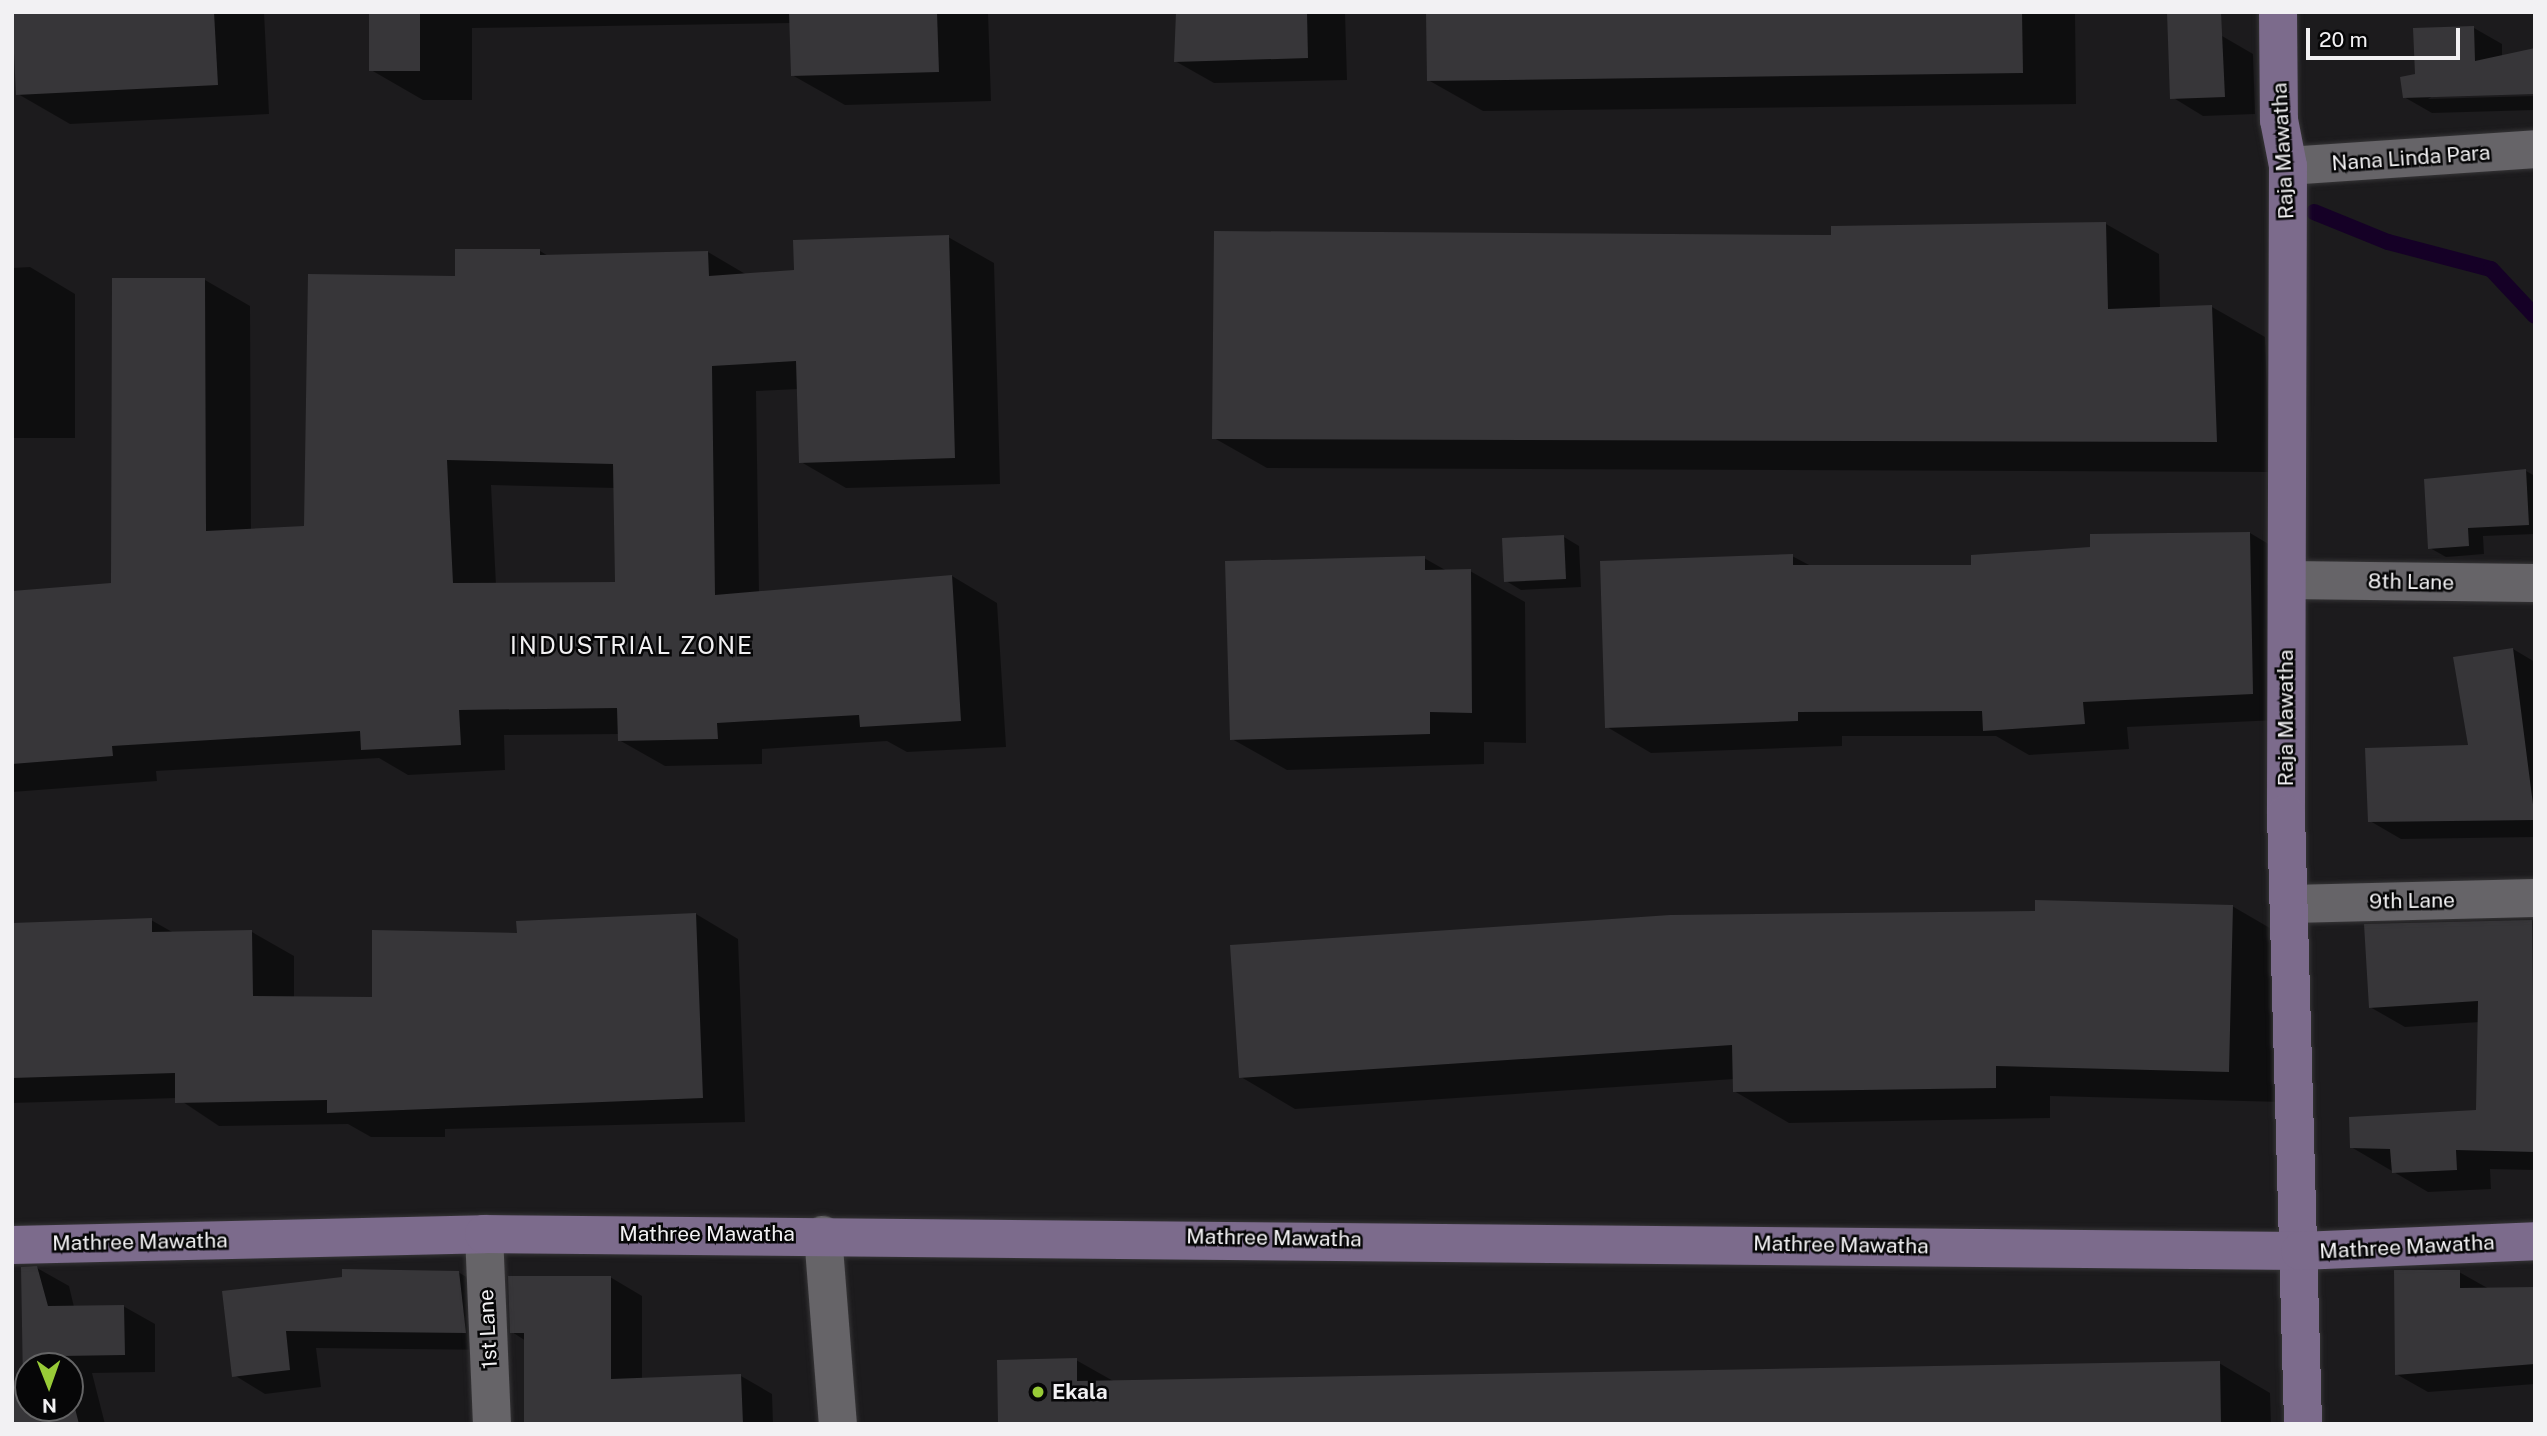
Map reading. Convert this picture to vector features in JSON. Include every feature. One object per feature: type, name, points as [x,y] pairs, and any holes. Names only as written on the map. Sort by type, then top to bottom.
[{"type":"street","name":"Raja Mawatha","points":[[2278,12],[2279,120],[2288,166],[2287,580],[2290,904],[2303,1424]]},
{"type":"street","name":"Nana Linda Para","points":[[2288,166],[2535,149]]},
{"type":"street","name":"8th Lane","points":[[2287,580],[2535,583]]},
{"type":"street","name":"9th Lane","points":[[2290,904],[2535,898]]},
{"type":"street","name":"Mathree Mawatha","points":[[12,1245],[484,1234],[823,1235],[2300,1251],[2535,1241]]},
{"type":"street","name":"1st Lane","points":[[484,1234],[492,1424]]},
{"type":"street","points":[[823,1235],[838,1424]]},
{"type":"building","points":[[12,12],[214,12],[218,85],[16,95]]},
{"type":"building","points":[[369,12],[420,12],[420,71],[369,71]]},
{"type":"building","points":[[789,12],[937,12],[939,72],[791,76]]},
{"type":"building","points":[[1176,12],[1307,12],[1308,58],[1174,62]]},
{"type":"building","points":[[1426,12],[2022,12],[2023,73],[1427,81]]},
{"type":"building","points":[[2167,12],[2221,12],[2225,97],[2170,99]]},
{"type":"building","points":[[2474,26],[2475,61],[2535,48],[2535,94],[2403,98],[2400,77],[2415,74],[2413,28]]},
{"type":"building","points":[[2106,222],[2108,309],[2212,305],[2217,442],[1212,439],[1214,231],[1831,235],[1831,226]]},
{"type":"building","points":[[949,235],[955,458],[799,463],[796,361],[712,366],[715,595],[952,575],[961,721],[860,727],[859,715],[717,723],[718,739],[618,741],[617,708],[459,710],[461,745],[361,750],[360,731],[112,746],[113,756],[12,764],[12,591],[111,583],[112,278],[205,278],[206,531],[304,526],[308,274],[455,276],[455,249],[540,249],[540,255],[708,251],[709,276],[794,270],[793,240]],"holes":[[[447,460],[613,464],[615,582],[453,583]]]},
{"type":"building","points":[[2526,469],[2529,525],[2468,528],[2469,546],[2428,549],[2424,479]]},
{"type":"building","points":[[2250,532],[2253,694],[2083,702],[2085,724],[1983,731],[1982,711],[1798,712],[1798,721],[1605,728],[1600,561],[1793,554],[1793,565],[1971,565],[1971,555],[2090,547],[2090,534]]},
{"type":"building","points":[[1564,535],[1566,579],[1504,582],[1502,538]]},
{"type":"building","points":[[1425,556],[1425,570],[1471,569],[1472,713],[1430,712],[1430,734],[1230,740],[1225,561]]},
{"type":"building","points":[[2513,648],[2535,820],[2368,822],[2365,748],[2468,745],[2453,657]]},
{"type":"building","points":[[2035,900],[2233,905],[2229,1072],[1996,1066],[1996,1088],[1733,1092],[1732,1045],[1239,1078],[1230,945],[1670,915],[2035,911]]},
{"type":"building","points":[[696,913],[703,1098],[327,1113],[327,1100],[175,1103],[175,1073],[12,1078],[12,923],[152,918],[152,932],[252,930],[253,996],[372,997],[372,930],[517,933],[516,921]]},
{"type":"building","points":[[2532,920],[2535,1152],[2456,1150],[2457,1170],[2392,1173],[2390,1149],[2350,1148],[2349,1117],[2476,1110],[2478,1001],[2369,1008],[2364,924]]},
{"type":"building","points":[[37,1266],[48,1306],[124,1305],[125,1355],[22,1352],[21,1267]]},
{"type":"building","points":[[342,1269],[459,1271],[466,1333],[286,1331],[290,1370],[232,1377],[222,1291],[342,1277]]},
{"type":"building","points":[[2394,1270],[2460,1270],[2460,1288],[2535,1287],[2535,1364],[2395,1375]]},
{"type":"building","points":[[508,1276],[611,1276],[611,1379],[741,1374],[743,1424],[524,1424],[524,1333],[510,1333]]},
{"type":"building","points":[[1077,1358],[1077,1381],[2220,1361],[2221,1424],[998,1424],[997,1360]]},
{"type":"building","points":[[12,1386],[14,1422],[79,1424],[12,1424]]},
{"type":"waterway","points":[[2314,212],[2388,242],[2491,269],[2535,316]]},
{"type":"place","name":"Ekala","points":[[1038,1392]]},
{"type":"district","name":"INDUSTRIAL ZONE","points":[[632,646]]}]
